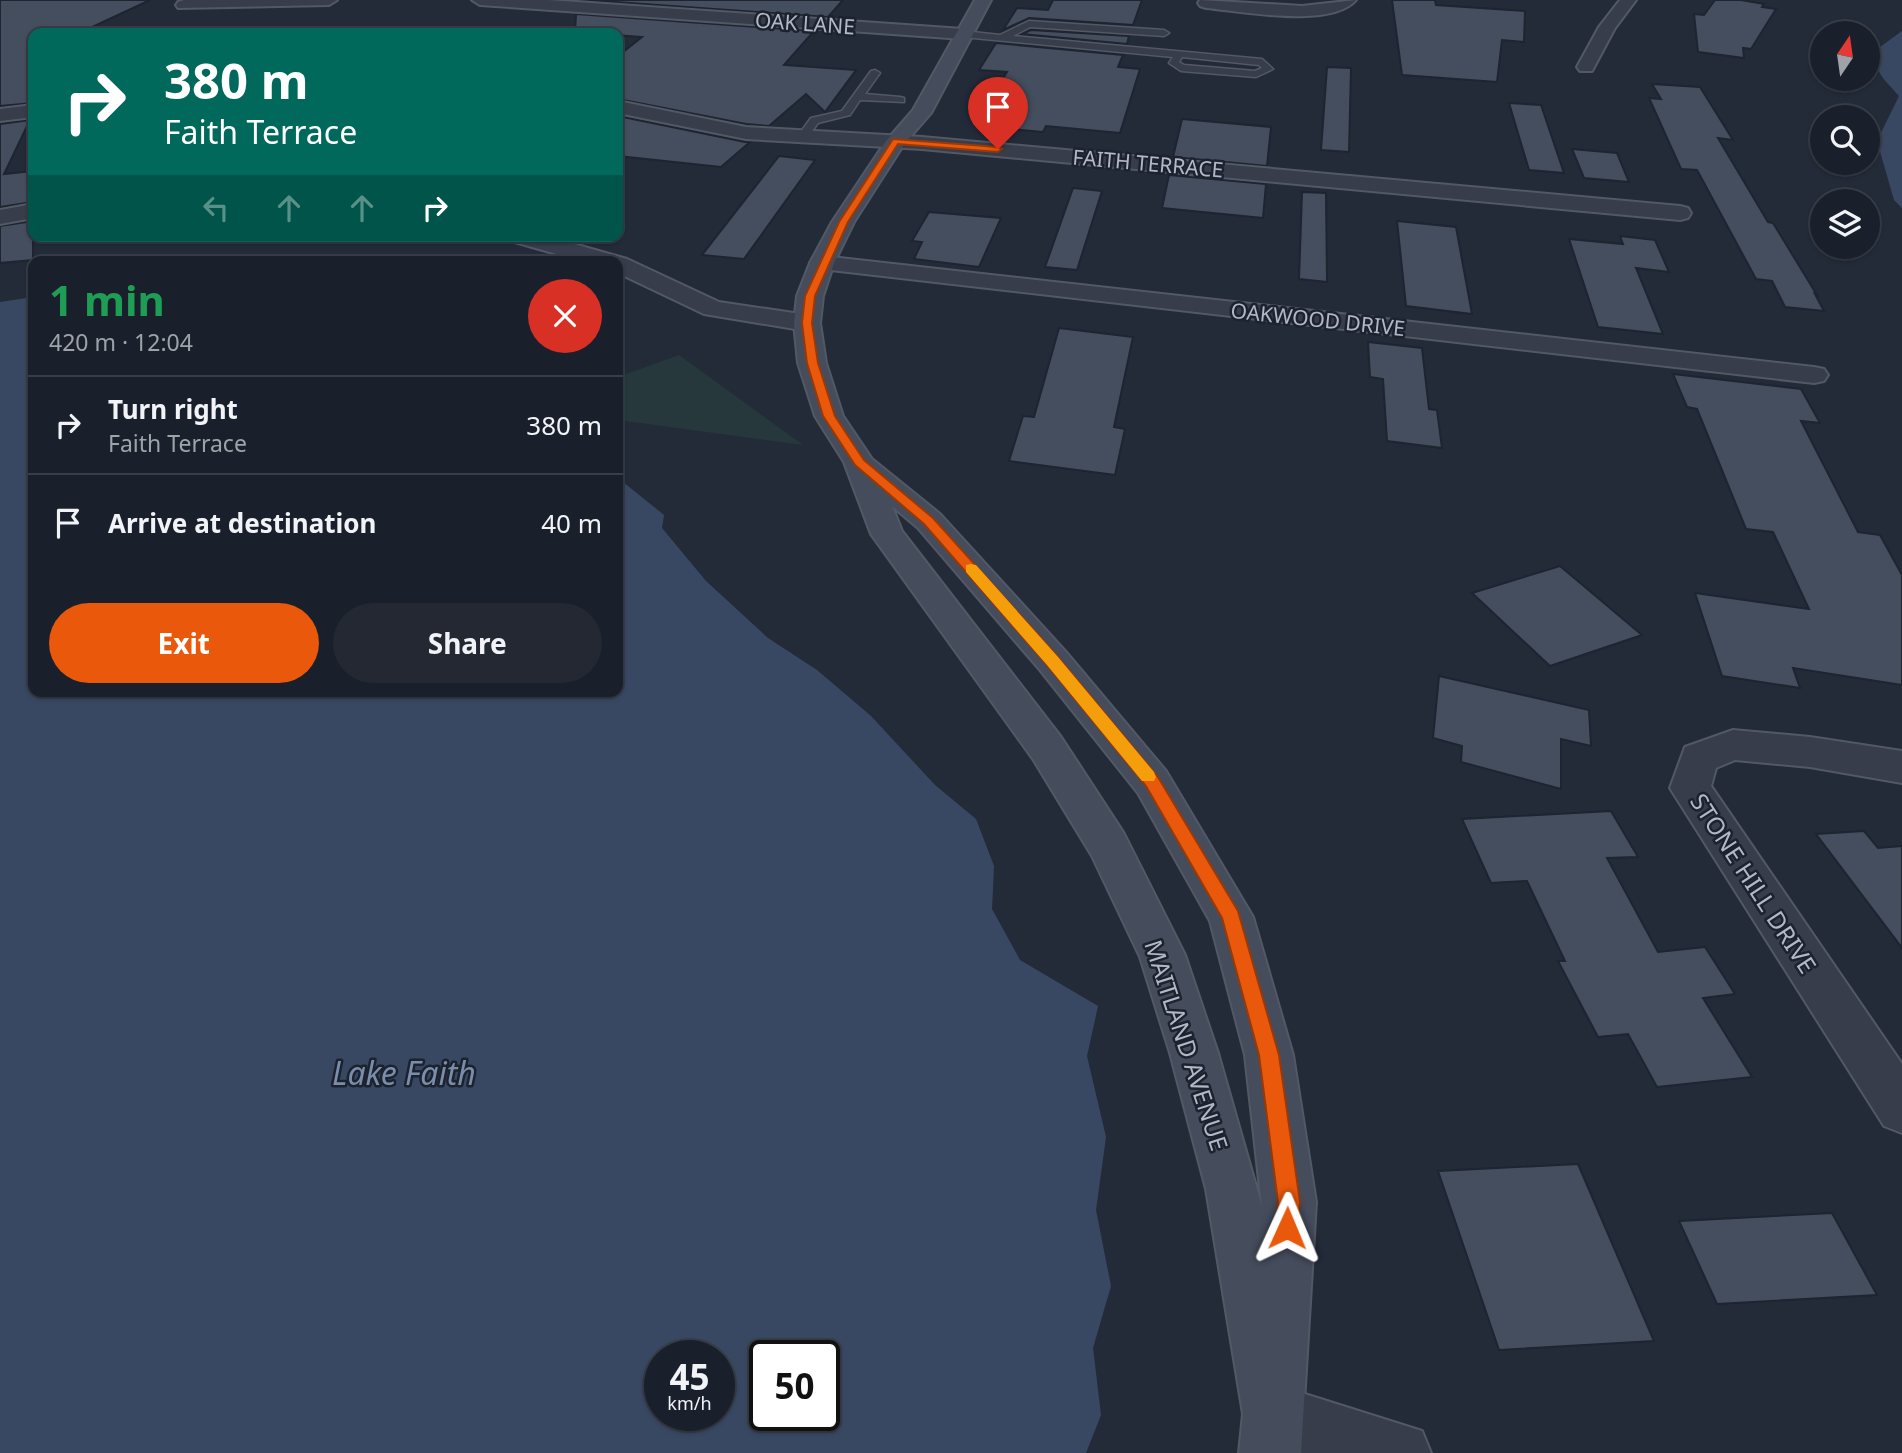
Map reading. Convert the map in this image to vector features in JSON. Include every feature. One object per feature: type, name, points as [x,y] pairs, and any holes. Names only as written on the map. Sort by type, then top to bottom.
[{"type":"main road","name":"MAITLAND AVENUE","points":[[983,0],[921,113],[896,141],[844,222],[822,263],[810,296],[807,323],[812,363],[829,416],[859,462],[887,534],[1047,748],[1108,845],[1162,955],[1194,1053],[1232,1189],[1271,1434]]},
{"type":"main road","points":[[925,55],[941,26]]},
{"type":"main road","points":[[896,141],[894,111],[903,95]]},
{"type":"main road","name":"MAITLAND AVENUE","points":[[859,462],[929,521],[1053,661],[1144,772],[1231,916],[1269,1055],[1289,1202],[1271,1434]]},
{"type":"street","points":[[184,7],[329,0]]},
{"type":"street","name":"OAK LANE","points":[[480,0],[941,26],[963,34]]},
{"type":"street","points":[[1206,3],[1323,10],[1343,5],[1348,0]]},
{"type":"street","points":[[1586,67],[1607,27],[1628,0]]},
{"type":"street","name":"FAITH TERRACE","points":[[623,108],[717,128],[802,137],[896,141],[1680,213]]},
{"type":"street","points":[[0,115],[28,112]]},
{"type":"street","points":[[0,216],[28,212]]},
{"type":"street","points":[[540,242],[590,256]]},
{"type":"street","name":"OAKWOOD DRIVE","points":[[822,263],[1815,375]]},
{"type":"street","points":[[623,266],[713,309],[807,323]]},
{"type":"street","name":"STONE HILL DRIVE","points":[[1902,767],[1810,752],[1732,746],[1699,758],[1690,788],[1902,1108]]},
{"type":"street","points":[[1271,1434],[1400,1453]]},
{"type":"lane","points":[[1003,37],[1029,24],[1164,33]]},
{"type":"lane","points":[[963,34],[1262,62],[1268,69],[1256,74],[1181,68],[1174,63],[1179,55]]},
{"type":"lane","points":[[802,137],[815,120],[844,115],[874,73]]},
{"type":"lane","points":[[858,97],[903,95]]},
{"type":"shaded area","points":[[679,355],[803,445],[623,421],[623,375]]},
{"type":"water","points":[[1902,31],[1902,208],[1894,200],[1880,151],[1880,135],[1899,96],[1880,74],[1880,47]]},
{"type":"water","name":"Lake Faith","points":[[28,298],[28,697],[623,697],[623,482],[664,515],[662,528],[706,581],[768,638],[817,670],[871,716],[935,785],[976,819],[994,866],[992,909],[1020,960],[1098,1006],[1087,1056],[1106,1137],[1096,1210],[1111,1286],[1093,1348],[1101,1415],[1086,1453],[0,1453],[0,302]]},
{"type":"building","points":[[0,0],[150,0],[90,28],[28,28],[28,103],[0,106]]},
{"type":"building","points":[[586,0],[843,0],[828,17]]},
{"type":"building","points":[[1053,0],[1142,0],[1133,25],[1029,18],[1003,30],[1017,8],[1048,10]]},
{"type":"building","points":[[1392,0],[1435,0],[1436,5],[1525,11],[1524,42],[1502,40],[1497,82],[1402,75]]},
{"type":"building","points":[[1715,0],[1741,0],[1776,9],[1751,49],[1743,48],[1744,58],[1698,52],[1694,14],[1704,15]]},
{"type":"building","points":[[576,14],[814,31],[784,65],[856,70],[825,112],[806,94],[769,126],[746,124],[623,100],[623,52],[642,37],[623,36],[623,28],[575,28]]},
{"type":"building","points":[[1031,30],[1129,36],[1127,44],[1022,34]]},
{"type":"building","points":[[996,43],[1123,55],[1118,67],[1140,69],[1120,133],[1046,126],[1043,132],[978,126],[1007,72],[979,70]]},
{"type":"building","points":[[1327,67],[1351,68],[1349,152],[1321,150]]},
{"type":"building","points":[[1652,84],[1700,87],[1733,140],[1718,138],[1768,222],[1773,223],[1824,311],[1785,307],[1772,281],[1756,279],[1697,170],[1681,169],[1649,98],[1661,99]]},
{"type":"building","points":[[1509,103],[1541,105],[1564,173],[1529,170]]},
{"type":"building","points":[[623,117],[750,142],[721,167],[623,157]]},
{"type":"building","points":[[1182,119],[1271,127],[1267,166],[1173,157]]},
{"type":"building","points":[[28,120],[4,174],[28,172],[28,203],[0,207],[0,124]]},
{"type":"building","points":[[1572,149],[1617,153],[1629,182],[1584,178]]},
{"type":"building","points":[[779,156],[815,160],[744,259],[702,255]]},
{"type":"building","points":[[1169,175],[1266,184],[1263,218],[1162,208]]},
{"type":"building","points":[[1073,188],[1102,191],[1077,270],[1045,267]]},
{"type":"building","points":[[1302,192],[1326,193],[1327,282],[1299,279]]},
{"type":"building","points":[[929,212],[1001,218],[979,267],[914,259],[922,242],[912,241]]},
{"type":"building","points":[[1397,221],[1456,227],[1472,314],[1406,306]]},
{"type":"building","points":[[28,222],[28,242],[33,242],[33,256],[28,256],[28,260],[0,263],[0,226]]},
{"type":"building","points":[[1620,236],[1655,240],[1669,272],[1636,268],[1663,334],[1598,327],[1569,239],[1623,244]]},
{"type":"building","points":[[1059,328],[1133,337],[1114,427],[1125,429],[1115,475],[1009,461],[1023,416],[1034,417]]},
{"type":"building","points":[[1368,342],[1422,348],[1429,409],[1437,410],[1442,448],[1387,441],[1383,379],[1370,377]]},
{"type":"building","points":[[1673,374],[1801,389],[1820,423],[1801,421],[1858,532],[1880,535],[1902,575],[1902,685],[1793,668],[1800,688],[1722,676],[1695,593],[1809,609],[1773,532],[1746,529],[1697,409],[1687,407]]},
{"type":"building","points":[[1560,566],[1642,635],[1550,666],[1472,593]]},
{"type":"building","points":[[1439,676],[1589,710],[1591,746],[1561,739],[1561,789],[1461,762],[1462,746],[1433,738]]},
{"type":"building","points":[[1611,811],[1638,857],[1607,858],[1658,952],[1705,947],[1735,994],[1703,998],[1752,1077],[1657,1087],[1628,1034],[1598,1037],[1558,961],[1565,961],[1527,881],[1491,883],[1462,819]]},
{"type":"building","points":[[1864,831],[1878,848],[1902,846],[1902,948],[1816,834]]},
{"type":"building","points":[[1578,1164],[1654,1341],[1499,1350],[1438,1171]]},
{"type":"building","points":[[1832,1213],[1877,1295],[1717,1304],[1679,1221]]},
{"type":"slow traffic","points":[[971,568],[1053,661],[1148,777]]},
{"type":"route","points":[[998,149],[896,141],[844,222],[822,263],[810,296],[807,323],[812,363],[829,416],[859,462],[929,521],[1053,661],[1136,762],[1152,782],[1231,916],[1269,1055],[1289,1202],[1287,1228]]}]
